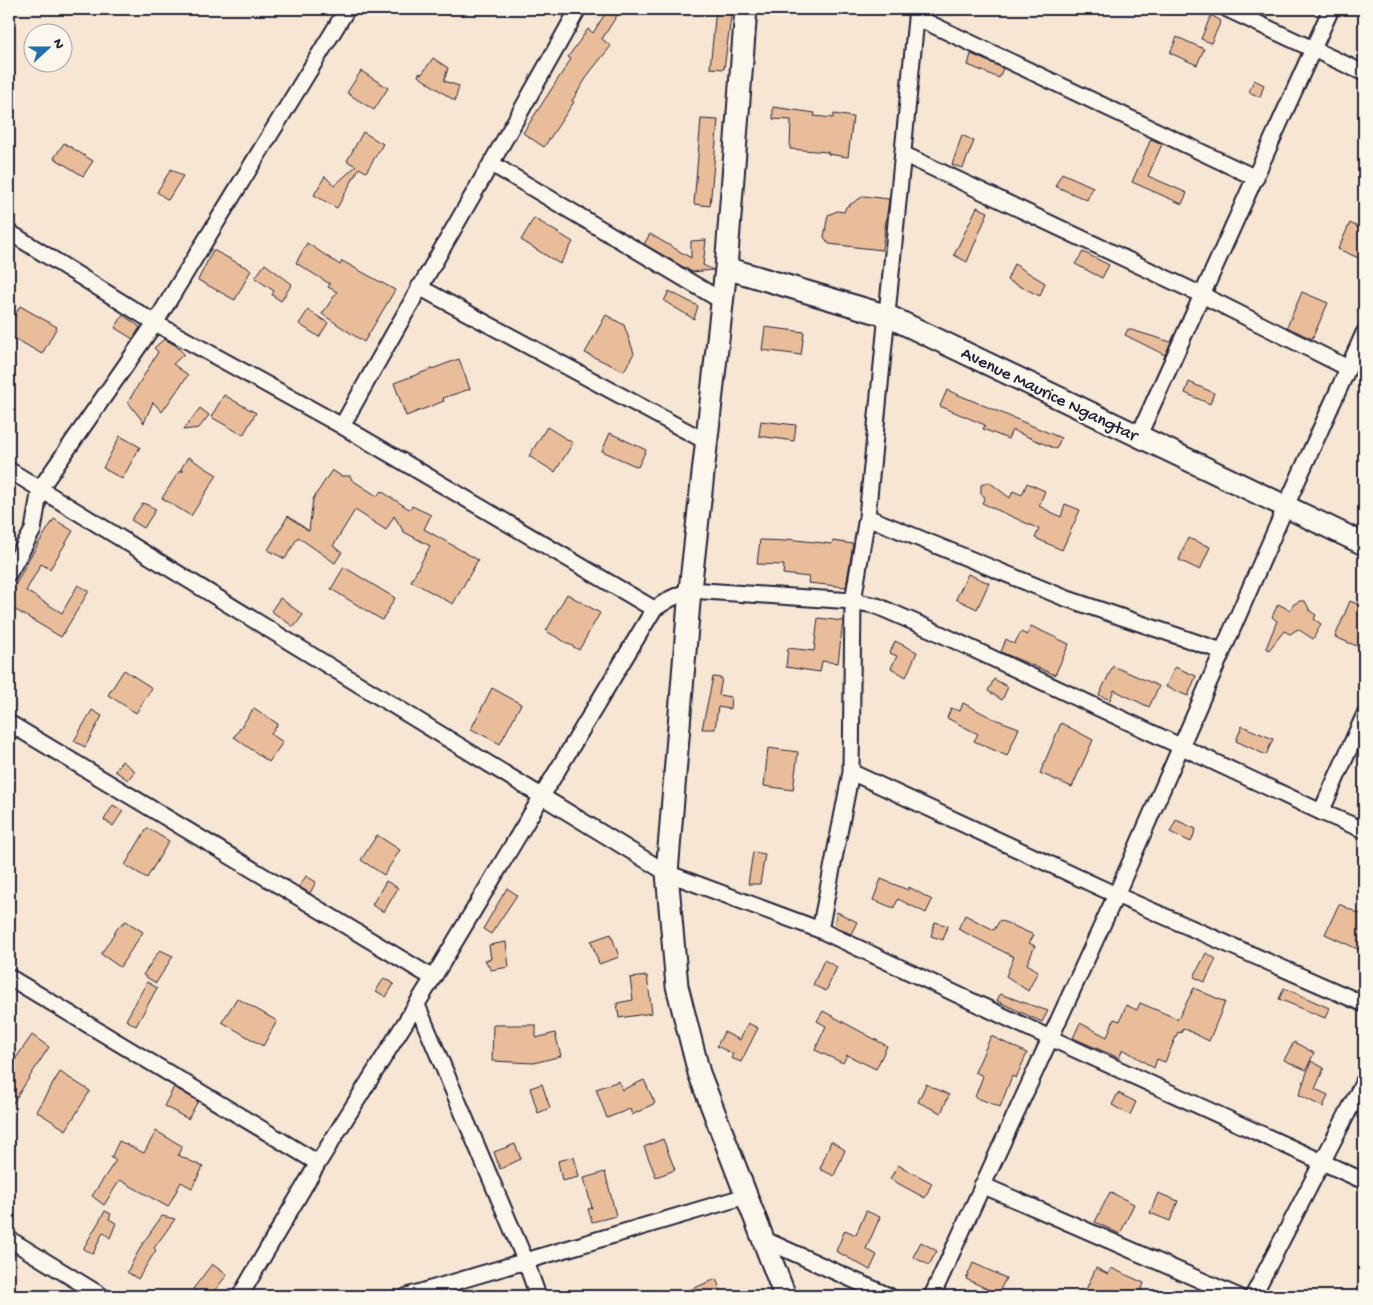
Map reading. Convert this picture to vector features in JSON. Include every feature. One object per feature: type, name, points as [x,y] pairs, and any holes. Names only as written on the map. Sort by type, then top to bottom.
[{"type":"street","points":[[9,573],[33,530],[41,488],[156,322],[347,9]]},
{"type":"street","points":[[342,426],[578,9]]},
{"type":"street","points":[[746,9],[726,268],[690,590],[666,873],[672,947],[685,1024],[699,1073],[784,1296]]},
{"type":"street","points":[[1227,9],[1364,73]]},
{"type":"street","points":[[1139,436],[1204,296],[1331,9]]},
{"type":"street","points":[[820,930],[851,772],[853,600],[867,517],[917,13],[1256,178]]},
{"type":"street","points":[[904,154],[1204,296],[1348,368]]},
{"type":"street","points":[[492,164],[722,301]]},
{"type":"street","points":[[9,232],[156,322],[342,426],[654,609]]},
{"type":"street","name":"Avenue Maurice Ngangtar","points":[[726,268],[888,316],[1364,544]]},
{"type":"street","points":[[419,287],[707,442]]},
{"type":"street","points":[[932,1296],[1116,895],[1222,651],[1364,333]]},
{"type":"street","points":[[9,470],[666,873],[820,930],[1050,1038],[1364,1181]]},
{"type":"street","points":[[867,517],[1065,598],[1222,651]]},
{"type":"street","points":[[240,1296],[318,1162],[434,978],[654,609],[690,590],[853,600],[877,606],[1320,812],[1364,830]]},
{"type":"street","points":[[1320,812],[1364,716]]},
{"type":"street","points":[[9,723],[434,978]]},
{"type":"street","points":[[851,772],[1116,895],[1364,1004]]},
{"type":"street","points":[[9,977],[318,1162]]},
{"type":"street","points":[[416,1004],[526,1262],[538,1296]]},
{"type":"street","points":[[1253,1296],[1364,1081]]},
{"type":"street","points":[[982,1186],[1237,1296]]},
{"type":"street","points":[[407,1296],[746,1196]]},
{"type":"street","points":[[9,1239],[102,1296]]},
{"type":"street","points":[[763,1239],[889,1296]]},
{"type":"building","points":[[608,9],[621,9],[602,39],[611,46],[590,72],[572,101],[574,102],[544,147],[523,133],[571,59],[568,57],[588,29],[593,33]]},
{"type":"building","points":[[716,9],[732,9],[724,69],[710,68]]},
{"type":"building","points":[[1211,15],[1221,21],[1211,43],[1201,39]]},
{"type":"building","points":[[1177,37],[1204,49],[1197,65],[1170,53]]},
{"type":"building","points":[[971,54],[1003,68],[999,78],[968,65]]},
{"type":"building","points":[[433,58],[448,68],[444,81],[459,86],[455,101],[418,76],[419,73],[422,74]]},
{"type":"building","points":[[361,71],[388,88],[374,110],[347,93]]},
{"type":"building","points":[[1254,80],[1264,85],[1260,97],[1249,92]]},
{"type":"building","points":[[773,107],[815,113],[814,116],[833,118],[834,114],[853,117],[848,157],[828,154],[828,152],[790,149],[791,120],[773,119]]},
{"type":"building","points":[[701,119],[718,120],[710,206],[694,204]]},
{"type":"building","points":[[363,132],[383,144],[366,172],[359,168],[337,208],[314,195],[325,176],[334,186],[356,166],[347,161]]},
{"type":"building","points":[[962,135],[974,141],[963,168],[952,165]]},
{"type":"building","points":[[1151,139],[1162,144],[1148,176],[1187,193],[1182,204],[1132,182]]},
{"type":"building","points":[[64,143],[93,161],[83,176],[54,158]]},
{"type":"building","points":[[171,169],[183,176],[168,200],[157,192]]},
{"type":"building","points":[[1062,173],[1093,187],[1087,200],[1055,186]]},
{"type":"building","points":[[864,196],[889,199],[882,250],[829,244],[824,237],[828,215],[837,211],[844,212],[846,207]]},
{"type":"building","points":[[977,207],[988,212],[967,262],[954,255]]},
{"type":"building","points":[[534,218],[573,242],[560,264],[521,240]]},
{"type":"building","points":[[1350,223],[1364,230],[1364,253],[1361,259],[1338,249]]},
{"type":"building","points":[[650,234],[691,258],[691,241],[706,240],[703,265],[713,270],[692,272],[644,244]]},
{"type":"building","points":[[307,243],[340,265],[342,261],[395,290],[364,342],[322,314],[337,292],[328,287],[330,284],[296,263]]},
{"type":"building","points":[[213,250],[251,270],[235,300],[198,280]]},
{"type":"building","points":[[1083,252],[1109,265],[1102,278],[1075,264]]},
{"type":"building","points":[[265,264],[292,284],[281,301],[272,295],[274,291],[255,278]]},
{"type":"building","points":[[1014,264],[1045,283],[1040,296],[1007,280]]},
{"type":"building","points":[[669,291],[698,306],[694,319],[664,301]]},
{"type":"building","points":[[1302,292],[1328,303],[1312,339],[1287,327]]},
{"type":"building","points":[[20,306],[57,327],[42,354],[9,335],[9,327]]},
{"type":"building","points":[[308,310],[328,323],[319,337],[299,324]]},
{"type":"building","points":[[123,315],[140,327],[133,339],[115,328]]},
{"type":"building","points":[[606,315],[624,325],[634,353],[624,371],[585,353]]},
{"type":"building","points":[[765,327],[804,332],[801,355],[762,350]]},
{"type":"building","points":[[1128,329],[1171,342],[1165,355],[1125,335]]},
{"type":"building","points":[[164,339],[175,345],[184,354],[173,364],[188,375],[162,412],[153,402],[144,423],[128,402],[158,352],[154,348]]},
{"type":"building","points":[[459,359],[470,389],[443,398],[444,401],[406,416],[394,383]]},
{"type":"building","points":[[1189,382],[1214,393],[1210,404],[1185,393]]},
{"type":"building","points":[[947,390],[1061,438],[1056,449],[1012,430],[1008,439],[983,429],[985,425],[940,406]]},
{"type":"building","points":[[224,395],[256,413],[243,435],[211,417]]},
{"type":"building","points":[[200,408],[209,415],[199,428],[183,430]]},
{"type":"building","points":[[761,421],[796,425],[794,441],[759,436]]},
{"type":"building","points":[[547,427],[573,443],[555,472],[529,456]]},
{"type":"building","points":[[610,433],[646,450],[638,467],[602,451]]},
{"type":"building","points":[[120,436],[140,447],[122,479],[103,468]]},
{"type":"building","points":[[188,457],[217,475],[191,516],[162,498],[180,470],[183,472],[181,469]]},
{"type":"building","points":[[332,470],[341,476],[350,476],[352,480],[377,496],[381,491],[409,509],[412,506],[431,515],[424,529],[478,560],[453,604],[411,581],[430,546],[404,532],[394,516],[386,530],[355,510],[333,546],[342,552],[335,563],[298,537],[285,559],[268,550],[288,516],[309,531],[313,499]]},
{"type":"building","points":[[989,482],[1010,498],[1013,491],[1022,495],[1027,483],[1045,491],[1039,506],[1061,517],[1065,504],[1080,510],[1062,550],[1035,538],[1039,529],[982,503],[985,497],[981,494],[981,485]]},
{"type":"building","points":[[143,503],[156,509],[144,528],[131,520]]},
{"type":"building","points":[[54,519],[73,531],[50,569],[41,564],[26,591],[62,613],[78,585],[89,591],[61,637],[9,606],[9,597],[30,557]]},
{"type":"building","points":[[1188,538],[1210,547],[1200,570],[1179,560]]},
{"type":"building","points":[[787,539],[832,544],[833,541],[853,544],[846,587],[808,583],[809,577],[783,574],[784,565],[757,564],[760,540],[787,541]]},
{"type":"building","points":[[344,567],[395,598],[382,620],[331,589]]},
{"type":"building","points":[[968,574],[989,583],[977,609],[956,599]]},
{"type":"building","points":[[567,594],[600,613],[579,650],[546,631]]},
{"type":"building","points":[[280,598],[303,615],[294,627],[271,611]]},
{"type":"building","points":[[1305,601],[1310,611],[1316,615],[1314,619],[1321,624],[1313,639],[1298,629],[1290,634],[1284,631],[1269,650],[1266,648],[1277,621],[1272,617],[1278,604],[1290,610],[1294,604]]},
{"type":"building","points":[[1350,601],[1364,607],[1364,649],[1335,637]]},
{"type":"building","points":[[818,618],[843,621],[838,663],[822,661],[820,672],[786,667],[788,648],[814,651]]},
{"type":"building","points":[[1031,626],[1069,644],[1055,675],[1001,652],[1006,639],[1014,644],[1021,632],[1027,635]]},
{"type":"building","points":[[895,641],[917,652],[906,677],[891,668],[897,656],[890,653]]},
{"type":"building","points":[[1113,666],[1159,686],[1149,707],[1114,690],[1110,700],[1099,695]]},
{"type":"building","points":[[1175,667],[1196,676],[1188,696],[1166,687]]},
{"type":"building","points":[[124,670],[152,688],[136,713],[108,695]]},
{"type":"building","points":[[713,677],[722,678],[719,695],[731,697],[730,709],[718,707],[715,729],[702,729]]},
{"type":"building","points":[[994,679],[1008,687],[1002,700],[988,691]]},
{"type":"building","points":[[492,688],[521,704],[500,744],[471,729]]},
{"type":"building","points":[[963,703],[992,718],[1019,728],[1007,756],[974,741],[978,734],[947,718],[951,708],[960,711]]},
{"type":"building","points":[[254,708],[278,724],[271,734],[283,742],[269,762],[234,737]]},
{"type":"building","points":[[92,710],[102,716],[85,747],[74,741]]},
{"type":"building","points":[[1061,723],[1093,740],[1072,787],[1040,773]]},
{"type":"building","points":[[1242,726],[1273,739],[1266,755],[1236,741]]},
{"type":"building","points":[[768,748],[798,752],[793,790],[764,786]]},
{"type":"building","points":[[122,761],[135,771],[128,780],[115,771]]},
{"type":"building","points":[[113,805],[123,811],[113,826],[104,820]]},
{"type":"building","points":[[1176,820],[1196,829],[1191,842],[1170,832]]},
{"type":"building","points":[[147,828],[169,841],[147,878],[125,865]]},
{"type":"building","points":[[377,835],[400,850],[384,875],[361,860]]},
{"type":"building","points":[[753,852],[765,854],[760,884],[748,884]]},
{"type":"building","points":[[306,876],[316,882],[310,893],[299,887]]},
{"type":"building","points":[[881,879],[908,890],[909,887],[932,900],[926,913],[898,899],[894,908],[873,900]]},
{"type":"building","points":[[386,881],[398,888],[384,912],[372,905]]},
{"type":"building","points":[[507,888],[517,895],[491,934],[483,929]]},
{"type":"building","points":[[1339,904],[1364,916],[1364,952],[1325,934]]},
{"type":"building","points":[[837,912],[857,922],[851,934],[834,926]]},
{"type":"building","points":[[965,915],[994,930],[1000,920],[1034,935],[1029,943],[1035,946],[1027,964],[1038,971],[1028,991],[1006,976],[1014,957],[958,929]]},
{"type":"building","points":[[126,921],[143,932],[120,967],[101,954],[119,926]]},
{"type":"building","points":[[935,922],[948,926],[943,940],[931,936]]},
{"type":"building","points":[[611,934],[619,957],[599,964],[591,941]]},
{"type":"building","points":[[506,942],[509,967],[491,970],[485,960],[491,959],[489,945]]},
{"type":"building","points":[[160,950],[173,956],[156,983],[143,975]]},
{"type":"building","points":[[1206,953],[1216,959],[1205,982],[1194,977]]},
{"type":"building","points":[[824,960],[837,967],[826,991],[813,985]]},
{"type":"building","points":[[647,976],[652,1013],[619,1018],[617,1003],[633,1000],[630,978]]},
{"type":"building","points":[[384,978],[394,984],[386,997],[376,991]]},
{"type":"building","points":[[147,982],[157,988],[136,1026],[126,1020]]},
{"type":"building","points":[[1194,988],[1225,1002],[1209,1041],[1183,1028],[1181,1033],[1178,1032],[1165,1062],[1157,1059],[1154,1068],[1123,1049],[1119,1058],[1073,1038],[1080,1023],[1107,1037],[1114,1019],[1120,1021],[1126,1005],[1137,1010],[1140,1003],[1178,1019]]},
{"type":"building","points":[[1284,988],[1329,1008],[1325,1018],[1279,999]]},
{"type":"building","points":[[1000,994],[1048,1011],[1042,1022],[997,1001]]},
{"type":"building","points":[[237,998],[277,1021],[263,1046],[222,1022]]},
{"type":"building","points":[[823,1011],[887,1046],[876,1069],[847,1055],[843,1063],[815,1050],[826,1026],[817,1021]]},
{"type":"building","points":[[748,1023],[758,1028],[741,1062],[731,1058],[733,1054],[717,1046],[724,1032],[740,1040]]},
{"type":"building","points":[[493,1025],[536,1025],[536,1038],[555,1033],[561,1056],[534,1063],[492,1061]]},
{"type":"building","points":[[32,1035],[49,1047],[9,1109],[9,1068]]},
{"type":"building","points":[[991,1036],[1027,1053],[1016,1078],[1012,1076],[1000,1107],[975,1097],[983,1076],[975,1072]]},
{"type":"building","points":[[1294,1042],[1314,1053],[1306,1070],[1284,1060]]},
{"type":"building","points":[[1311,1061],[1324,1068],[1315,1089],[1328,1095],[1323,1107],[1299,1095]]},
{"type":"building","points":[[60,1072],[90,1091],[66,1130],[36,1111]]},
{"type":"building","points":[[644,1080],[655,1103],[632,1115],[630,1109],[607,1118],[596,1089],[619,1081],[622,1090]]},
{"type":"building","points":[[542,1084],[550,1108],[538,1113],[530,1088]]},
{"type":"building","points":[[926,1084],[949,1095],[941,1113],[918,1102]]},
{"type":"building","points":[[174,1087],[198,1101],[188,1119],[164,1106]]},
{"type":"building","points":[[1118,1093],[1136,1102],[1130,1115],[1112,1105]]},
{"type":"building","points":[[156,1131],[182,1146],[178,1155],[203,1167],[192,1188],[181,1182],[168,1207],[120,1180],[104,1205],[92,1196],[116,1160],[111,1158],[119,1141],[144,1153]]},
{"type":"building","points":[[663,1139],[675,1170],[656,1177],[644,1147]]},
{"type":"building","points":[[831,1141],[845,1150],[834,1176],[820,1169]]},
{"type":"building","points":[[515,1144],[521,1159],[500,1169],[494,1152]]},
{"type":"building","points":[[574,1157],[579,1177],[562,1181],[558,1161]]},
{"type":"building","points":[[898,1165],[932,1183],[925,1198],[890,1179]]},
{"type":"building","points":[[605,1172],[616,1216],[592,1222],[588,1209],[592,1208],[584,1178]]},
{"type":"building","points":[[1110,1192],[1134,1204],[1120,1234],[1095,1222]]},
{"type":"building","points":[[1158,1193],[1178,1201],[1170,1221],[1150,1213]]},
{"type":"building","points":[[105,1211],[111,1214],[109,1219],[116,1223],[110,1238],[103,1232],[93,1254],[83,1249]]},
{"type":"building","points":[[866,1211],[880,1217],[866,1249],[877,1255],[870,1270],[836,1251],[845,1230],[856,1235]]},
{"type":"building","points":[[162,1216],[175,1219],[154,1248],[156,1250],[138,1279],[127,1272],[143,1243]]},
{"type":"building","points":[[921,1242],[937,1251],[929,1265],[913,1257]]},
{"type":"building","points":[[973,1263],[1006,1278],[998,1294],[966,1279]]},
{"type":"building","points":[[212,1264],[227,1275],[210,1296],[202,1296],[193,1289]]},
{"type":"building","points":[[1096,1268],[1108,1274],[1111,1268],[1144,1283],[1139,1296],[1083,1296]]},
{"type":"building","points":[[716,1279],[723,1296],[675,1296]]}]
